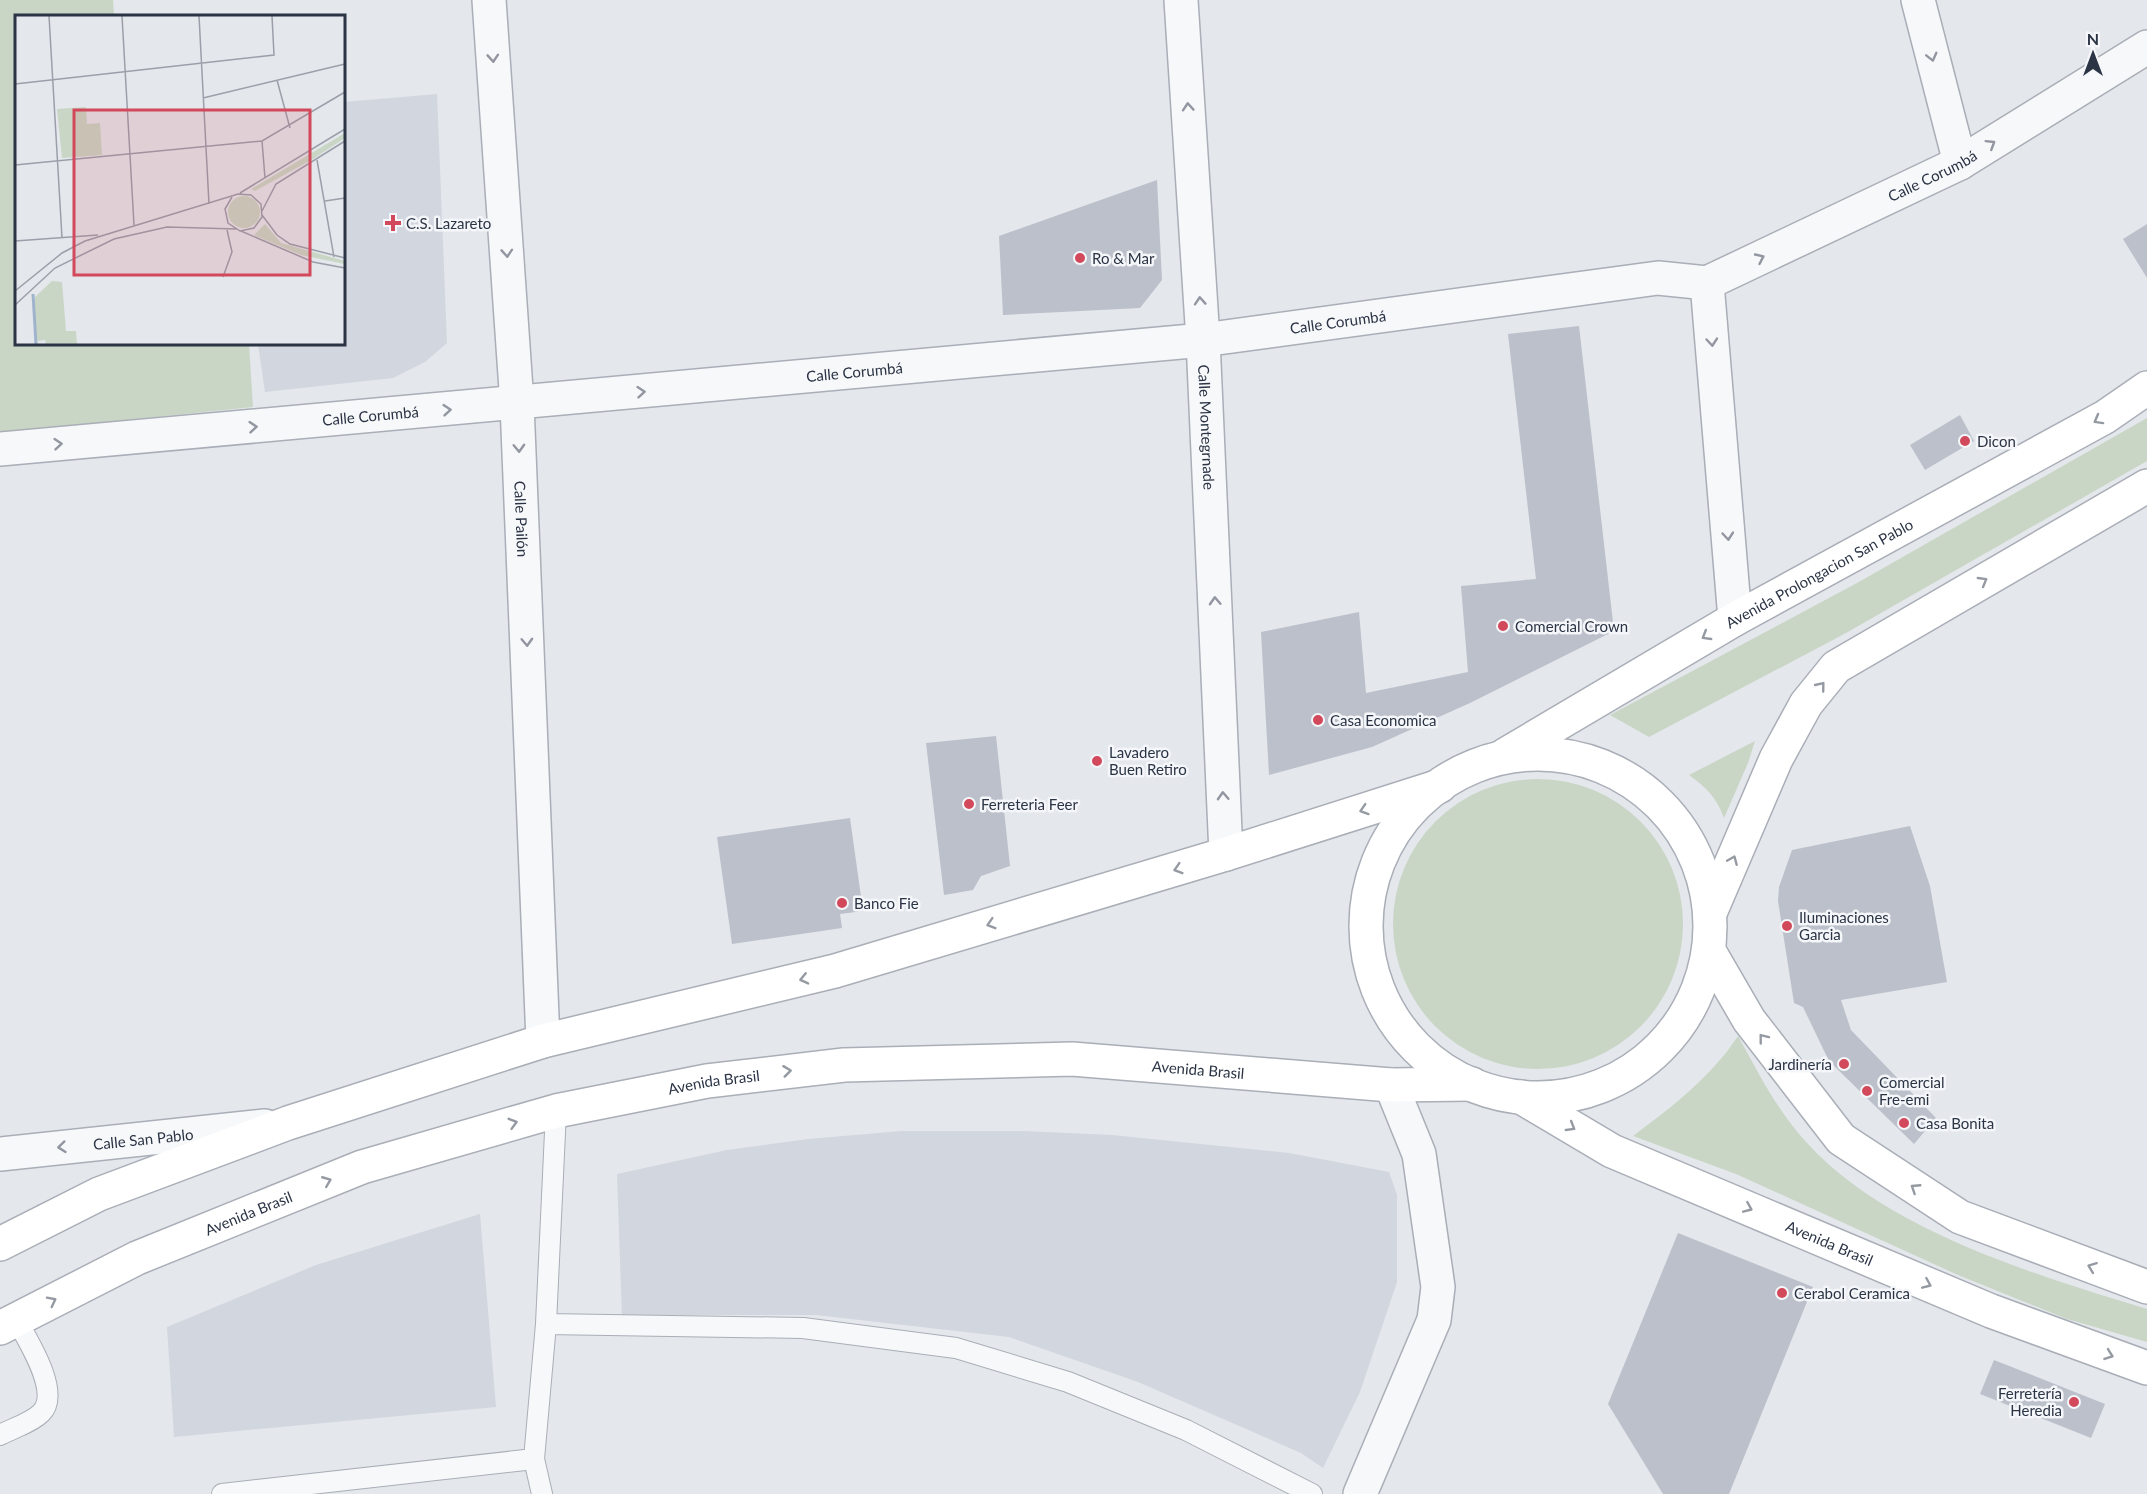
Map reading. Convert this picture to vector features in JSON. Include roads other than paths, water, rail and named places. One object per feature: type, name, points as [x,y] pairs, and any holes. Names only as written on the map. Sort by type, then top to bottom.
[{"type":"main road","name":"Avenida Prolongacion San Pablo","points":[[1494,761],[1735,619],[2105,417],[2147,388]]},
{"type":"main road","points":[[1710,914],[1776,759],[1806,704],[1836,667],[2147,486]]},
{"type":"main road","points":[[0,1244],[99,1194],[288,1123],[543,1041],[835,971],[1226,854],[1440,786],[1475,767],[1494,761],[1534,755],[1574,759],[1593,764],[1630,781],[1661,807],[1686,838],[1703,874],[1710,914],[1709,951],[1690,1008],[1666,1041],[1636,1068],[1619,1078],[1581,1092],[1562,1096],[1521,1097],[1472,1084],[1438,1065],[1409,1040],[1397,1025],[1379,991],[1369,954],[1369,897],[1380,860],[1411,812],[1440,786]]},
{"type":"main road","points":[[1709,951],[1749,1020],[1841,1139],[1960,1217],[2147,1287]]},
{"type":"main road","name":"Avenida Brasil","points":[[8,1323],[137,1258],[362,1167],[556,1111],[707,1081],[844,1065],[1072,1059],[1391,1085],[1472,1084]]},
{"type":"main road","name":"Avenida Brasil","points":[[1521,1097],[1612,1151],[1991,1311],[2147,1368]]},
{"type":"street","name":"Calle Pailón","points":[[489,0],[517,404],[543,1041]]},
{"type":"street","name":"Calle Montegrnade","points":[[1181,0],[1203,340],[1226,854]]},
{"type":"street","points":[[1918,0],[1960,163]]},
{"type":"street","name":"Calle Corumbá","points":[[0,449],[517,404],[1203,340],[1658,278],[1707,283],[1960,163],[2147,47]]},
{"type":"street","points":[[1707,283],[1735,619]]},
{"type":"street","points":[[1360,1494],[1434,1320],[1438,1287],[1419,1155],[1391,1085]]},
{"type":"street","name":"Calle San Pablo","points":[[0,1154],[288,1123]]},
{"type":"lane","points":[[542,1494],[534,1459],[546,1324],[556,1111]]},
{"type":"lane","points":[[0,1435],[42,1412],[48,1401],[48,1387],[8,1323]]},
{"type":"lane","points":[[546,1324],[803,1329],[956,1348],[1068,1382],[1186,1430],[1312,1494]]},
{"type":"lane","points":[[222,1494],[534,1459]]},
{"type":"place","name":"C.S. Lazareto","points":[[393,223]]},
{"type":"place","name":"Ro & Mar","points":[[1080,258]]},
{"type":"place","name":"Dicon","points":[[1965,441]]},
{"type":"place","name":"Comercial Crown","points":[[1503,626]]},
{"type":"place","name":"Casa Economica","points":[[1318,720]]},
{"type":"place","name":"Lavadero Buen Retiro","points":[[1097,761]]},
{"type":"place","name":"Ferreteria Feer","points":[[969,804]]},
{"type":"place","name":"Banco Fie","points":[[842,903]]},
{"type":"place","name":"Iluminaciones Garcia","points":[[1787,926]]},
{"type":"place","name":"Jardinería","points":[[1844,1064]]},
{"type":"place","name":"Comercial Fre-emi","points":[[1867,1091]]},
{"type":"place","name":"Casa Bonita","points":[[1904,1123]]},
{"type":"place","name":"Cerabol Ceramica","points":[[1782,1293]]},
{"type":"place","name":"Ferretería Heredia","points":[[2074,1402]]}]
